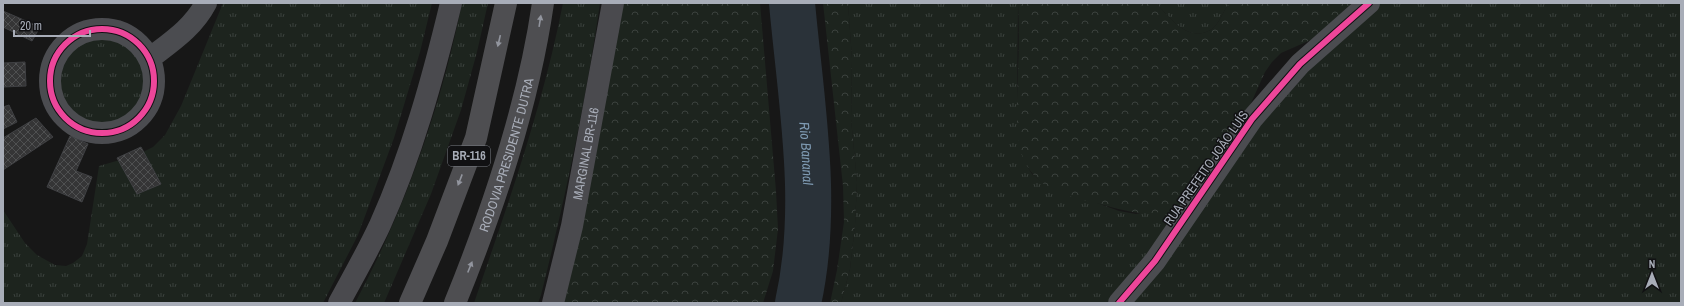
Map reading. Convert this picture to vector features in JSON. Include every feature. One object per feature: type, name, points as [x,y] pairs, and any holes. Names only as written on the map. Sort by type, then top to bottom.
[{"type":"highway","name":"BR-116","points":[[410,303],[476,138],[506,3]]},
{"type":"highway","name":"RODOVIA PRESIDENTE DUTRA","points":[[455,303],[477,250],[512,144],[540,26],[543,3]]},
{"type":"main road","points":[[340,303],[380,224],[413,137],[435,69],[451,3]]},
{"type":"main road","name":"MARGINAL BR-116","points":[[553,303],[572,226],[613,3]]},
{"type":"street","points":[[149,59],[185,31],[206,3]]},
{"type":"street","name":"RUA PREFEITO JOÃO LUÍS","points":[[1120,303],[1155,261],[1252,119],[1300,64],[1369,3]]},
{"type":"street","points":[[96,29],[115,31],[138,43],[149,59],[154,76],[152,94],[145,111],[126,127],[109,133],[91,132],[79,128],[69,122],[57,108],[52,97],[49,84],[52,64],[62,48],[77,35],[96,29]]},
{"type":"green space","points":[[223,3],[432,3],[420,52],[394,138],[358,235],[323,303],[3,303],[3,210],[25,243],[37,255],[55,265],[66,266],[82,256],[87,244],[99,166],[137,155],[153,147],[165,135],[181,106]]},
{"type":"green space","points":[[462,3],[488,3],[477,52],[461,110],[431,194],[384,303],[355,303],[390,231],[419,157],[443,81]]},
{"type":"green space","points":[[563,3],[600,3],[574,150],[541,295],[538,303],[474,303],[512,192],[535,117],[555,41]]},
{"type":"green space","points":[[622,3],[760,3],[778,229],[773,271],[763,303],[561,303]]},
{"type":"green space","points":[[823,3],[848,3],[852,59],[851,119],[857,182],[855,225],[850,269],[841,303],[830,303],[837,270],[844,222],[843,186]]},
{"type":"green space","points":[[848,3],[1018,3],[1017,117],[1027,166],[1032,174],[1043,183],[1119,211],[1136,214],[1182,204],[1158,246],[1112,303],[841,303],[850,269],[855,225],[857,182],[851,119],[852,59]]},
{"type":"green space","points":[[1018,3],[1156,3],[1167,16],[1181,27],[1188,31],[1204,33],[1215,27],[1229,3],[1359,3],[1313,39],[1281,53],[1272,62],[1265,72],[1247,112],[1182,204],[1161,212],[1141,213],[1121,210],[1063,194],[1039,180],[1025,163],[1018,138],[1017,123],[1019,45]]},
{"type":"green space","points":[[1156,3],[1229,3],[1215,27],[1204,33],[1196,33],[1188,31],[1174,22]]},
{"type":"green space","points":[[1380,3],[1681,3],[1681,303],[1133,303],[1283,93],[1350,29]]},
{"type":"green space","points":[[103,36],[120,39],[135,49],[145,64],[148,81],[145,98],[135,113],[120,123],[103,126],[86,123],[71,113],[61,98],[58,81],[61,64],[71,49],[86,39]]},
{"type":"building","points":[[3,11],[40,27],[32,41],[3,27]]},
{"type":"building","points":[[25,62],[26,86],[3,87],[3,63]]},
{"type":"building","points":[[9,105],[17,122],[3,129],[3,107]]},
{"type":"building","points":[[36,118],[53,137],[3,170],[3,138]]},
{"type":"building","points":[[70,136],[88,144],[76,171],[92,177],[82,202],[47,187]]},
{"type":"building","points":[[141,147],[161,184],[137,194],[117,158]]},
{"type":"waterway","name":"Rio Bananal","points":[[792,3],[804,116],[808,191],[808,229],[798,303]]},
{"type":"cycle path","points":[[1119,303],[1155,261],[1252,119],[1300,64],[1369,3]]},
{"type":"cycle path","points":[[102,29],[122,33],[139,44],[150,61],[154,81],[150,101],[139,118],[122,129],[102,133],[82,129],[65,118],[54,101],[50,81],[54,61],[65,44],[82,33],[102,29]]}]
